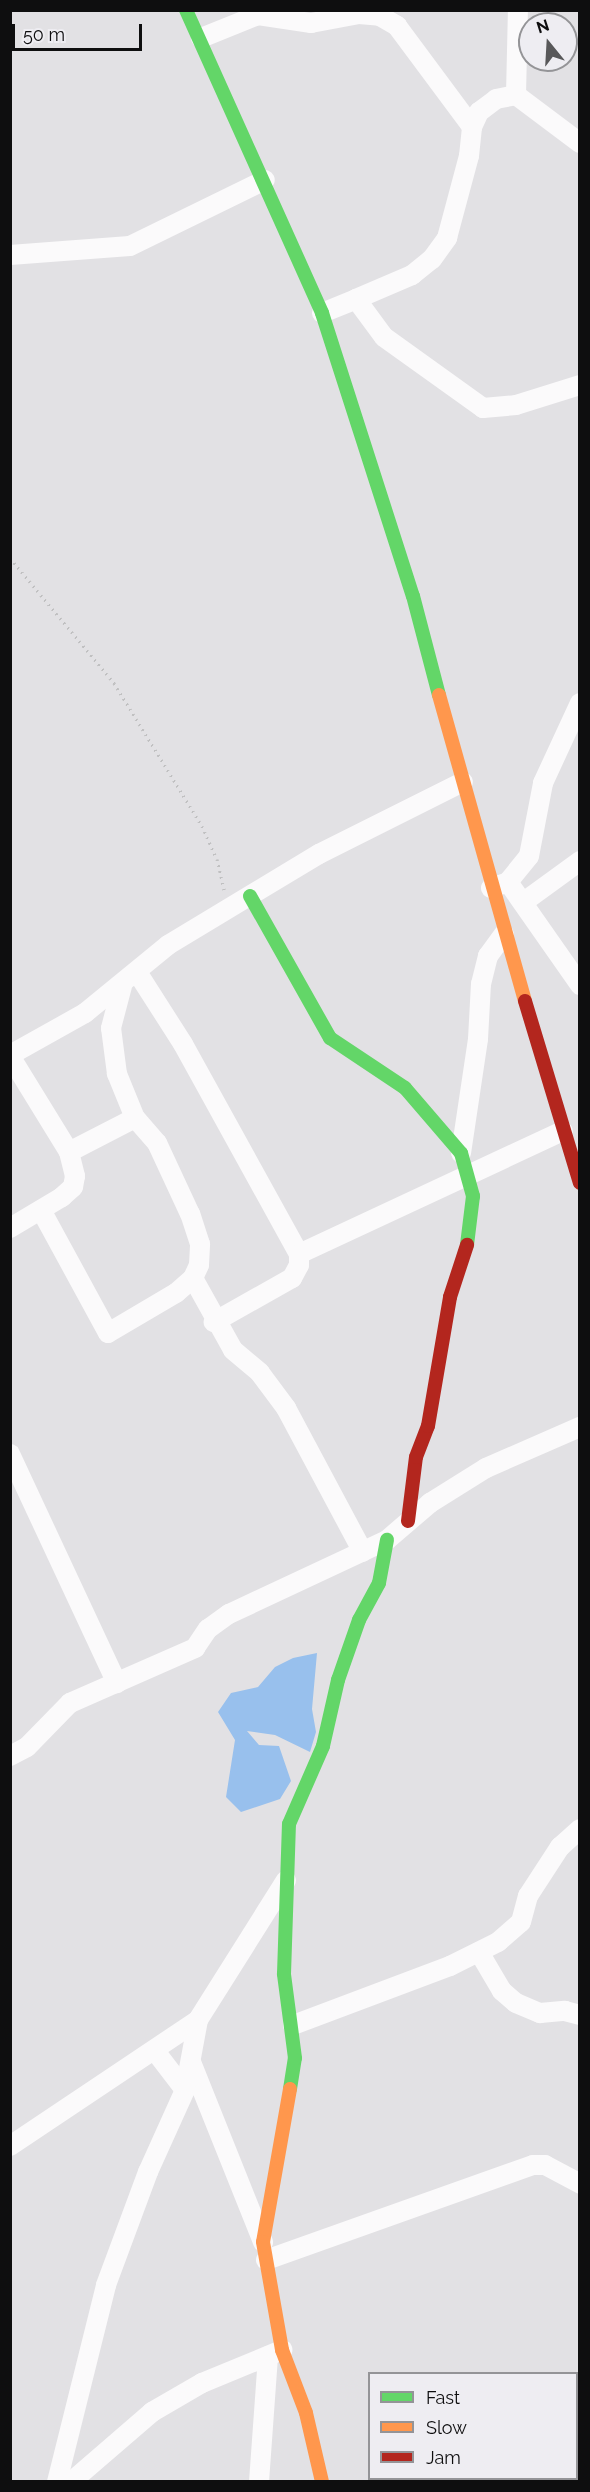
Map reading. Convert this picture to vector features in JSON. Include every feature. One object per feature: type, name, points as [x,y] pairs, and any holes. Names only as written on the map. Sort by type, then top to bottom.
[{"type":"street","points":[[186,10],[201,38],[265,180],[322,313],[413,596],[463,782],[500,885],[504,934],[579,1184]]},
{"type":"street","points":[[516,95],[518,10]]},
{"type":"street","points":[[201,38],[258,15],[311,23],[359,14],[380,16],[397,26],[472,127]]},
{"type":"street","points":[[322,313],[412,275],[432,259],[447,238],[469,156],[472,127],[479,112],[496,99],[516,95],[579,142]]},
{"type":"street","points":[[10,255],[130,246],[265,180]]},
{"type":"street","points":[[356,299],[384,337],[483,408],[516,405],[579,385]]},
{"type":"street","points":[[500,885],[529,856],[543,783],[579,702]]},
{"type":"street","points":[[10,1228],[41,1210],[73,1187],[75,1170],[69,1152],[10,1055],[85,1013],[122,986],[168,945],[319,854],[463,782]]},
{"type":"street","points":[[525,901],[579,861]]},
{"type":"street","points":[[500,885],[525,901],[579,985]]},
{"type":"street","points":[[250,896],[330,1038],[405,1088],[461,1153],[470,1178],[473,1196],[470,1236],[450,1297],[428,1426],[416,1457],[408,1521]]},
{"type":"street","points":[[461,1153],[478,1039],[481,984],[488,956],[504,934]]},
{"type":"street","points":[[137,972],[183,1044],[299,1254],[299,1265],[292,1278],[214,1322]]},
{"type":"street","points":[[41,1210],[108,1333],[141,1317],[193,1278],[199,1265],[200,1244],[157,1143],[135,1118],[121,1087],[111,1044],[114,1012],[122,986]]},
{"type":"street","points":[[69,1152],[135,1118]]},
{"type":"street","points":[[299,1254],[470,1178],[563,1131]]},
{"type":"street","points":[[193,1278],[214,1322],[233,1350],[260,1373],[286,1408],[363,1552]]},
{"type":"street","points":[[10,1756],[27,1747],[70,1703],[195,1648],[208,1629],[229,1614],[387,1540],[408,1521],[486,1468],[579,1427]]},
{"type":"street","points":[[10,1454],[117,1683]]},
{"type":"street","points":[[264,2251],[295,2058],[293,2025],[284,1974],[289,1824],[323,1746],[338,1680],[359,1620],[379,1583],[387,1540]]},
{"type":"street","points":[[293,2025],[479,1952],[521,1922],[528,1896],[560,1847],[579,1829]]},
{"type":"street","points":[[10,2146],[155,2051],[198,2020],[286,1880]]},
{"type":"street","points":[[479,1952],[502,1991],[516,2003],[540,2013],[565,2011],[579,2015]]},
{"type":"street","points":[[57,2481],[106,2285],[148,2172],[185,2090],[198,2020]]},
{"type":"street","points":[[155,2051],[185,2090]]},
{"type":"street","points":[[191,2062],[264,2251],[275,2353],[259,2481]]},
{"type":"street","points":[[264,2251],[533,2165],[545,2165],[579,2184]]},
{"type":"street","points":[[71,2481],[152,2412],[202,2383],[275,2353]]},
{"type":"street","points":[[275,2353],[306,2413],[322,2481]]},
{"type":"path","points":[[10,558],[114,683],[158,751],[217,859],[228,909]]},
{"type":"water","points":[[317,1653],[312,1709],[316,1732],[310,1752],[275,1735],[247,1731],[259,1745],[279,1746],[291,1781],[280,1799],[241,1812],[226,1797],[235,1740],[218,1712],[231,1693],[258,1687],[275,1667],[293,1658]]},
{"type":"traffic: fast","points":[[186,10],[322,313],[413,596],[439,695]]},
{"type":"traffic: fast","points":[[250,896],[330,1038],[405,1088],[461,1153],[473,1196],[467,1245]]},
{"type":"traffic: fast","points":[[290,2089],[295,2058],[284,1974],[289,1824],[323,1746],[338,1680],[359,1620],[379,1583],[387,1540]]},
{"type":"traffic: slow","points":[[439,695],[525,1001]]},
{"type":"traffic: slow","points":[[290,2089],[263,2242],[282,2350],[306,2413],[322,2482]]},
{"type":"traffic: jam","points":[[525,1001],[580,1183]]},
{"type":"traffic: jam","points":[[408,1521],[416,1457],[428,1426],[450,1297],[467,1245]]}]
